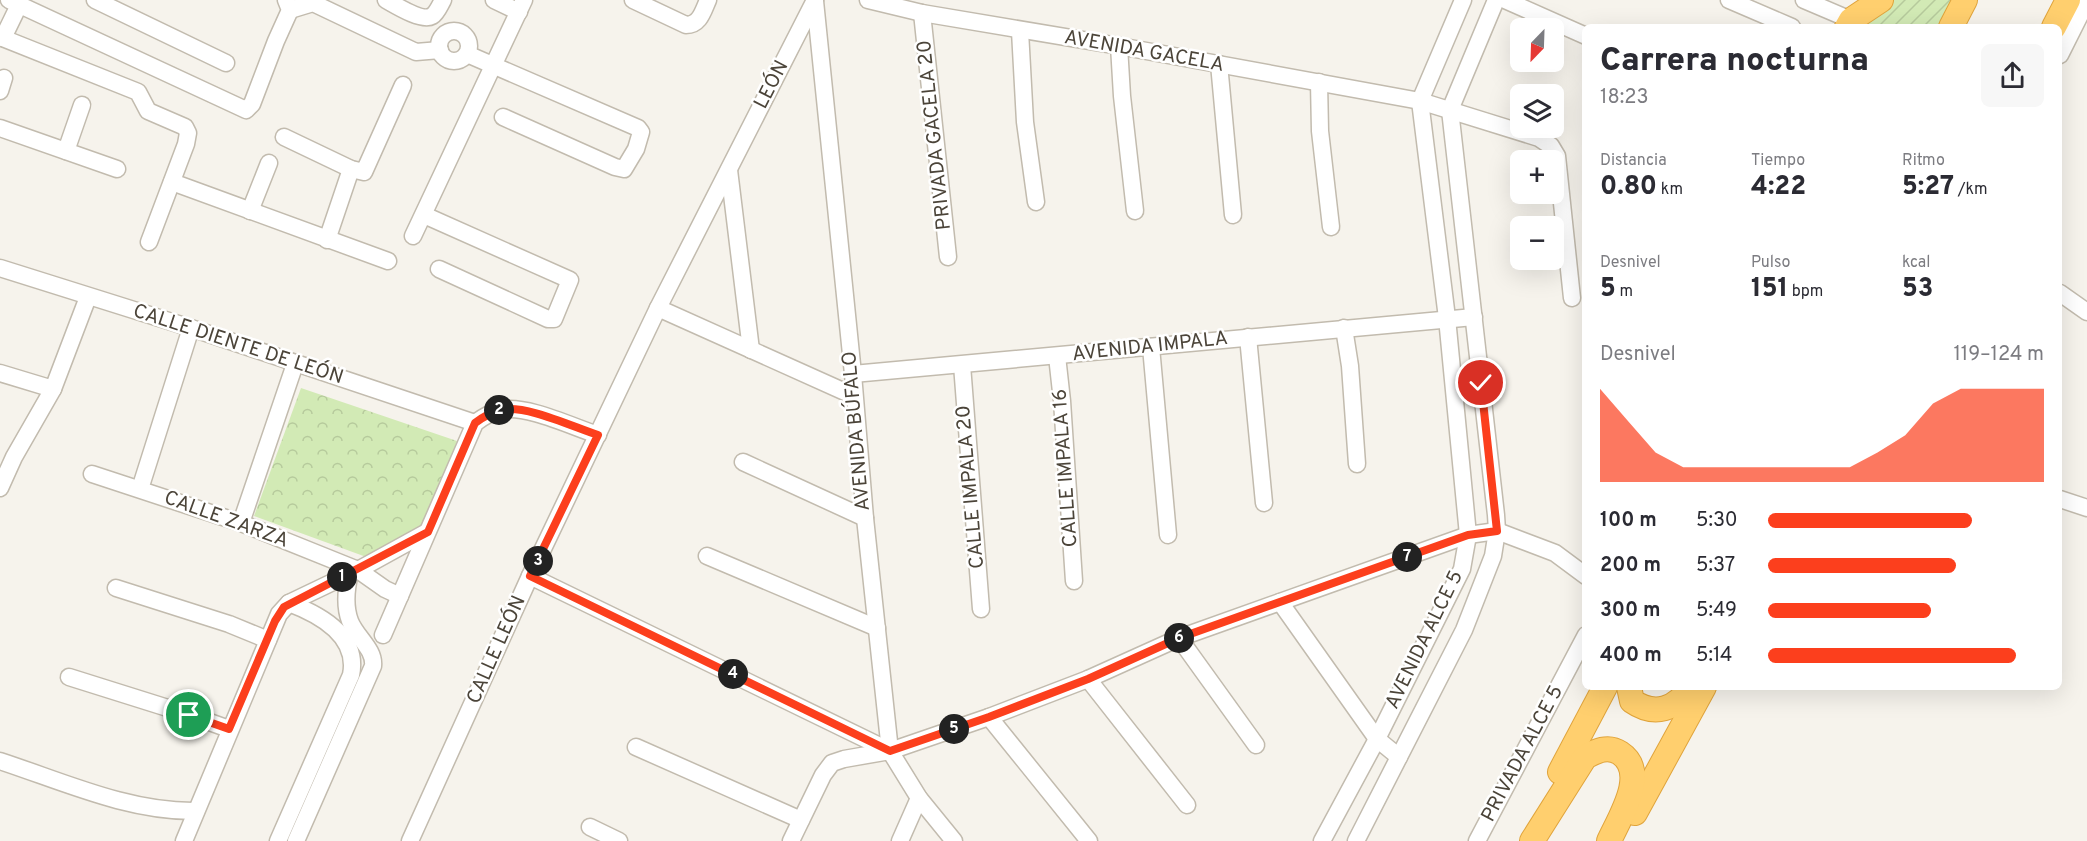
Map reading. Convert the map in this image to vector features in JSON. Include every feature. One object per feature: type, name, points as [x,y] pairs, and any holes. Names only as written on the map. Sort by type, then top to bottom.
[{"type":"highway","points":[[1849,23],[1881,0]]},
{"type":"highway","points":[[1953,24],[1965,0]]},
{"type":"highway","points":[[2055,24],[2067,0]]},
{"type":"highway","points":[[1524,841],[1603,690]]},
{"type":"highway","points":[[1630,690],[1632,701],[1656,710],[1671,707],[1688,690]]},
{"type":"highway","points":[[1619,841],[1702,690]]},
{"type":"highway","points":[[1532,841],[1585,758],[1606,748],[1618,752],[1630,761],[1634,783],[1610,841]]},
{"type":"street","points":[[95,0],[226,63]]},
{"type":"street","points":[[386,0],[420,17],[427,18],[434,15],[443,0]]},
{"type":"street","points":[[413,236],[521,6],[494,0]]},
{"type":"street","points":[[633,0],[686,25],[693,25],[699,20],[708,0]]},
{"type":"street","name":"LEÓN","points":[[729,170],[814,0]]},
{"type":"street","name":"AVENIDA BÚFALO","points":[[814,0],[890,751],[919,798],[954,841]]},
{"type":"street","name":"AVENIDA GACELA","points":[[868,0],[922,13],[1020,31],[1119,46],[1420,101],[1539,138],[1551,146],[1557,156],[1572,298]]},
{"type":"street","points":[[1420,101],[1463,0]]},
{"type":"street","points":[[1450,110],[1496,0]]},
{"type":"street","points":[[1505,0],[1582,34]]},
{"type":"street","points":[[1729,0],[1747,3],[1786,24]]},
{"type":"street","points":[[1804,0],[1849,23]]},
{"type":"street","points":[[2062,51],[2087,1]]},
{"type":"street","points":[[149,242],[186,144],[188,133],[185,126],[148,111],[138,92],[2,37],[14,2],[246,110],[252,104],[288,5],[313,2],[416,52],[440,50]]},
{"type":"street","name":"PRIVADA GACELA 20","points":[[922,13],[948,257]]},
{"type":"street","points":[[451,31],[457,31],[467,37],[470,43],[467,54],[463,58],[452,61],[442,55],[441,38],[451,31]]},
{"type":"street","points":[[1020,31],[1025,122],[1036,202]]},
{"type":"street","points":[[1119,46],[1122,96],[1135,211]]},
{"type":"street","points":[[467,54],[638,128],[641,132],[636,149],[624,169],[503,117]]},
{"type":"street","points":[[1219,64],[1233,215]]},
{"type":"street","points":[[1319,82],[1320,131],[1331,228]]},
{"type":"street","points":[[284,137],[351,169],[364,172],[403,85]]},
{"type":"street","name":"AVENIDA ALCE 5","points":[[1322,841],[1377,739],[1462,569],[1468,535],[1447,318],[1420,101]]},
{"type":"street","points":[[66,151],[82,105]]},
{"type":"street","name":"AVENIDA ALCE 5","points":[[1356,841],[1464,630],[1493,556],[1497,531],[1450,110]]},
{"type":"street","points":[[0,128],[117,169]]},
{"type":"street","points":[[250,211],[269,163]]},
{"type":"street","points":[[327,240],[351,169]]},
{"type":"street","points":[[729,170],[751,350]]},
{"type":"street","name":"CALLE LEÓN","points":[[410,841],[530,576],[658,308],[729,170]]},
{"type":"street","points":[[172,182],[388,261]]},
{"type":"street","points":[[424,214],[570,280],[554,318],[548,319],[439,269]]},
{"type":"street","name":"CALLE DIENTE DE LEÓN","points":[[0,268],[191,328],[475,423]]},
{"type":"street","points":[[2062,294],[2087,312]]},
{"type":"street","points":[[1,482],[53,389],[88,297]]},
{"type":"street","points":[[658,308],[854,396]]},
{"type":"street","name":"AVENIDA IMPALA","points":[[853,374],[1474,317]]},
{"type":"street","points":[[140,489],[191,328]]},
{"type":"street","points":[[1344,328],[1350,366],[1357,464]]},
{"type":"street","points":[[1248,337],[1264,503]]},
{"type":"street","points":[[1151,347],[1168,535]]},
{"type":"street","name":"CALLE IMPALA 16","points":[[1057,356],[1074,581]]},
{"type":"street","points":[[241,523],[295,364]]},
{"type":"street","name":"CALLE IMPALA 20","points":[[962,365],[981,609]]},
{"type":"street","points":[[0,373],[53,389]]},
{"type":"street","points":[[383,634],[475,423],[501,409],[522,409],[598,435]]},
{"type":"street","points":[[743,462],[865,518]]},
{"type":"street","name":"CALLE ZARZA","points":[[92,474],[241,523],[354,572],[400,596]]},
{"type":"street","points":[[2062,500],[2087,508]]},
{"type":"street","points":[[791,841],[823,775],[832,763],[890,751],[989,717],[1088,679],[1179,638],[1468,535],[1497,531],[1555,553],[1582,573]]},
{"type":"street","points":[[184,841],[279,614],[289,603],[354,572],[428,532]]},
{"type":"street","points":[[707,556],[877,628]]},
{"type":"street","points":[[296,841],[351,675],[354,642],[346,597],[354,572]]},
{"type":"street","points":[[530,576],[890,751]]},
{"type":"street","points":[[116,588],[229,624],[268,640]]},
{"type":"street","points":[[1280,602],[1377,739],[1399,757]]},
{"type":"street","points":[[289,603],[326,621],[354,642]]},
{"type":"street","points":[[1179,638],[1256,745]]},
{"type":"street","name":"PRIVADA ALCE 5","points":[[1477,841],[1582,643]]},
{"type":"street","points":[[69,677],[229,729]]},
{"type":"street","points":[[1088,679],[1187,805]]},
{"type":"street","points":[[989,717],[1089,841]]},
{"type":"street","points":[[278,841],[329,746]]},
{"type":"street","points":[[636,747],[801,820]]},
{"type":"street","points":[[0,761],[130,804],[170,811],[196,811]]},
{"type":"street","points":[[900,841],[919,798]]},
{"type":"street","points":[[590,827],[619,841]]},
{"type":"green space","points":[[1881,0],[1965,0],[1953,24],[1851,24]]},
{"type":"green space","points":[[301,388],[457,441],[427,526],[369,558],[254,516]]},
{"type":"route","points":[[189,715],[229,729],[275,621],[284,607],[428,532],[475,423],[501,409],[522,409],[598,435],[530,576],[890,751],[989,717],[1088,679],[1179,638],[1468,535],[1497,531],[1481,383]]}]
